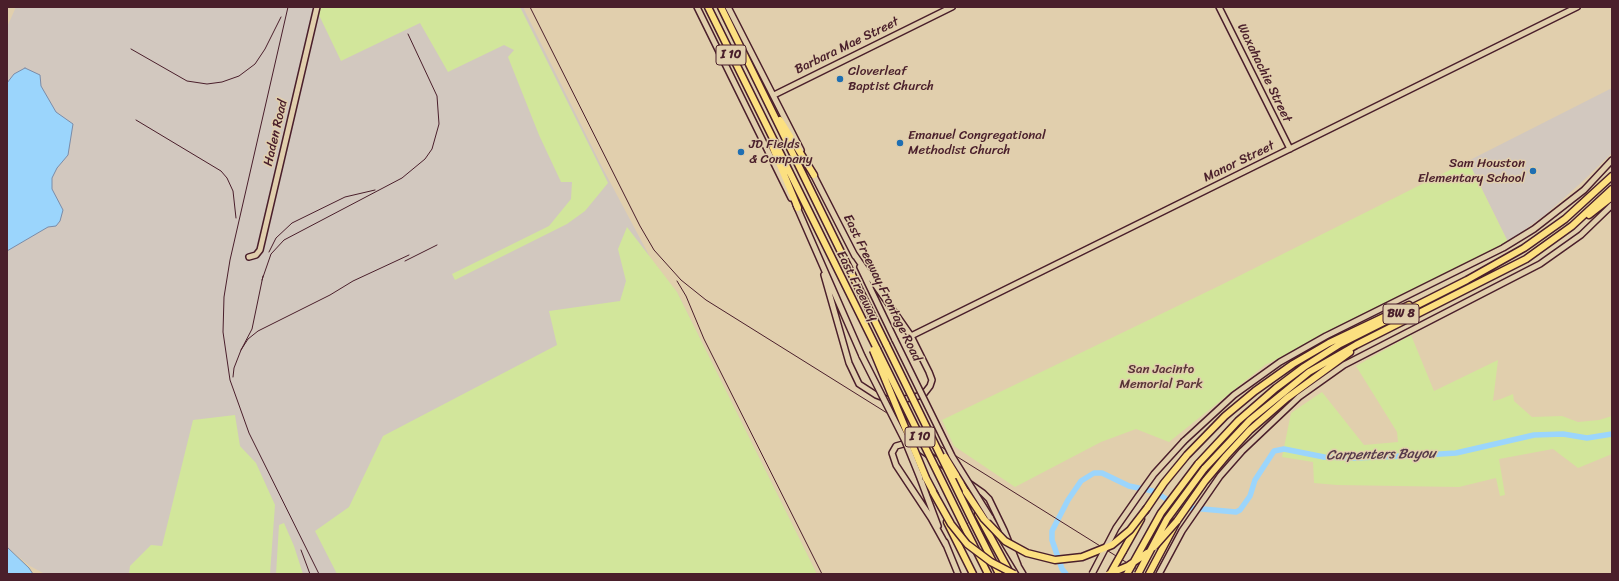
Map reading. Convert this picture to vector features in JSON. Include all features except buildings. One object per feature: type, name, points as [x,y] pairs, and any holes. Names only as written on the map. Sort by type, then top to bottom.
[{"type":"highway","name":"East Freeway","points":[[708,7],[875,350],[988,574]]},
{"type":"highway","name":"East Freeway","points":[[721,7],[999,574]]},
{"type":"highway","points":[[765,96],[814,175]]},
{"type":"highway","points":[[755,104],[798,208]]},
{"type":"highway","name":"BW 8","points":[[1127,574],[1160,513],[1198,464],[1243,417],[1304,367],[1340,344],[1512,255],[1556,226],[1612,175]]},
{"type":"highway","name":"BW 8","points":[[1138,574],[1168,519],[1204,469],[1250,420],[1294,384],[1325,362],[1387,329],[1512,267],[1557,238],[1586,214],[1612,189]]},
{"type":"highway","points":[[1557,238],[1612,197]]},
{"type":"highway","points":[[966,492],[984,519],[1005,541],[1027,553],[1055,560],[1082,557],[1108,548],[1128,533],[1187,454],[1217,424],[1244,401],[1293,364],[1328,343],[1512,255]]},
{"type":"highway","points":[[1148,574],[1177,521],[1211,473],[1258,422],[1307,382],[1387,329]]},
{"type":"highway","points":[[875,350],[933,492],[973,574]]},
{"type":"highway","points":[[921,416],[966,492],[1011,574]]},
{"type":"highway","points":[[933,492],[952,524],[967,544],[990,562],[1014,574]]},
{"type":"highway","points":[[1109,574],[1147,508]]},
{"type":"highway","points":[[1109,574],[1128,566],[1146,554],[1177,521]]},
{"type":"main road","name":"Haden Road","points":[[250,258],[256,255],[260,250],[316,7]]},
{"type":"main road","points":[[697,7],[790,196],[798,208],[862,356],[904,441],[958,574]]},
{"type":"main road","name":"East Freeway Frontage Road","points":[[728,7],[854,254],[949,450],[1023,574]]},
{"type":"main road","name":"Barbara Mae Street","points":[[774,95],[952,7]]},
{"type":"main road","name":"Waxahachie Street","points":[[1219,7],[1290,149]]},
{"type":"main road","name":"Manor Street","points":[[911,336],[1577,7]]},
{"type":"main road","name":"BW 8","points":[[1092,574],[1116,528],[1154,474],[1184,441],[1234,395],[1280,362],[1326,336],[1503,248],[1534,229],[1584,190],[1612,160]]},
{"type":"main road","name":"BW 8","points":[[1159,574],[1182,530],[1220,476],[1268,426],[1309,390],[1344,365],[1540,264],[1581,235],[1612,205]]},
{"type":"main road","points":[[817,251],[849,363],[859,384],[876,395],[896,401],[923,395],[932,380],[911,336],[854,254]]},
{"type":"main road","points":[[946,545],[894,459],[892,453],[901,443],[907,443],[917,447],[986,495],[1004,530],[1018,565]]},
{"type":"shaded area","points":[[16,7],[523,7],[601,165],[651,259],[677,292],[817,574],[45,574],[30,566],[7,547],[7,27]]},
{"type":"shaded area","name":"Sam Houston Elementary School","points":[[1612,88],[1612,153],[1545,215],[1508,242],[1468,161]]},
{"type":"green space","points":[[319,7],[520,7],[608,183],[585,211],[567,224],[455,280],[452,274],[549,226],[571,199],[572,182],[561,182],[539,135],[508,57],[514,50],[504,45],[448,72],[420,23],[341,61],[318,13]]},
{"type":"green space","name":"San Jacinto Memorial Park","points":[[1468,161],[1508,242],[1445,276],[1265,365],[1169,442],[1136,429],[1101,442],[1015,487],[954,446],[942,420],[1223,284]]},
{"type":"green space","points":[[627,227],[677,292],[817,574],[337,574],[315,531],[349,507],[383,436],[557,345],[549,311],[620,301],[626,281],[618,249]]},
{"type":"green space","points":[[1411,335],[1434,391],[1498,360],[1493,401],[1513,394],[1514,401],[1532,417],[1562,416],[1578,422],[1599,420],[1612,416],[1612,454],[1578,468],[1553,449],[1499,459],[1505,495],[1500,496],[1496,478],[1459,487],[1337,485],[1314,483],[1313,462],[1282,457],[1291,413],[1322,392],[1364,445],[1398,442],[1397,432],[1356,366]]},
{"type":"green space","points":[[235,415],[240,446],[256,463],[275,505],[270,574],[129,574],[130,566],[151,545],[162,546],[193,420]]},
{"type":"green space","points":[[284,523],[294,546],[303,574],[276,574],[279,525]]},
{"type":"water","points":[[25,68],[40,75],[41,86],[56,112],[73,124],[68,155],[57,168],[52,178],[52,189],[63,210],[60,221],[56,226],[48,227],[7,251],[7,83],[14,74]]},
{"type":"water","points":[[7,547],[29,568],[33,574],[7,574]]},
{"type":"waterway","name":"Carpenters Bayou","points":[[1066,574],[1062,569],[1052,540],[1052,531],[1068,500],[1081,481],[1094,473],[1102,473],[1129,486],[1153,491],[1180,507],[1236,512],[1240,510],[1250,496],[1255,480],[1274,451],[1284,449],[1324,457],[1354,458],[1425,455],[1456,453],[1534,435],[1563,434],[1587,438],[1612,434]]},
{"type":"railway","points":[[288,7],[230,260],[224,297],[223,332],[230,380],[249,433],[319,574]]},
{"type":"railway","points":[[530,7],[640,226],[654,250],[681,280],[706,300],[1145,574]]},
{"type":"railway","points":[[131,49],[187,81],[207,84],[222,82],[239,76],[255,64],[265,49],[281,17]]},
{"type":"railway","points":[[262,280],[271,254],[284,240],[402,178],[425,159],[432,149],[439,124],[437,96],[408,34]]},
{"type":"railway","points":[[136,120],[221,171],[227,178],[233,191],[236,218]]},
{"type":"railway","points":[[269,252],[276,238],[292,223],[345,197],[375,190]]},
{"type":"railway","points":[[405,261],[437,245]]},
{"type":"railway","points":[[233,377],[234,368],[241,350],[248,339],[258,331],[330,295],[353,281],[409,255]]},
{"type":"railway","points":[[241,350],[252,329],[263,276]]},
{"type":"railway","points":[[677,281],[686,296],[704,339],[822,574]]},
{"type":"railway","points":[[301,550],[310,574]]},
{"type":"place","name":"Cloverleaf Baptist Church","points":[[840,79]]},
{"type":"place","name":"Emanuel Congregational Methodist Church","points":[[900,143]]},
{"type":"place","name":"JD Fields & Company","points":[[741,152]]},
{"type":"place","name":"Sam Houston Elementary School","points":[[1533,171]]}]
